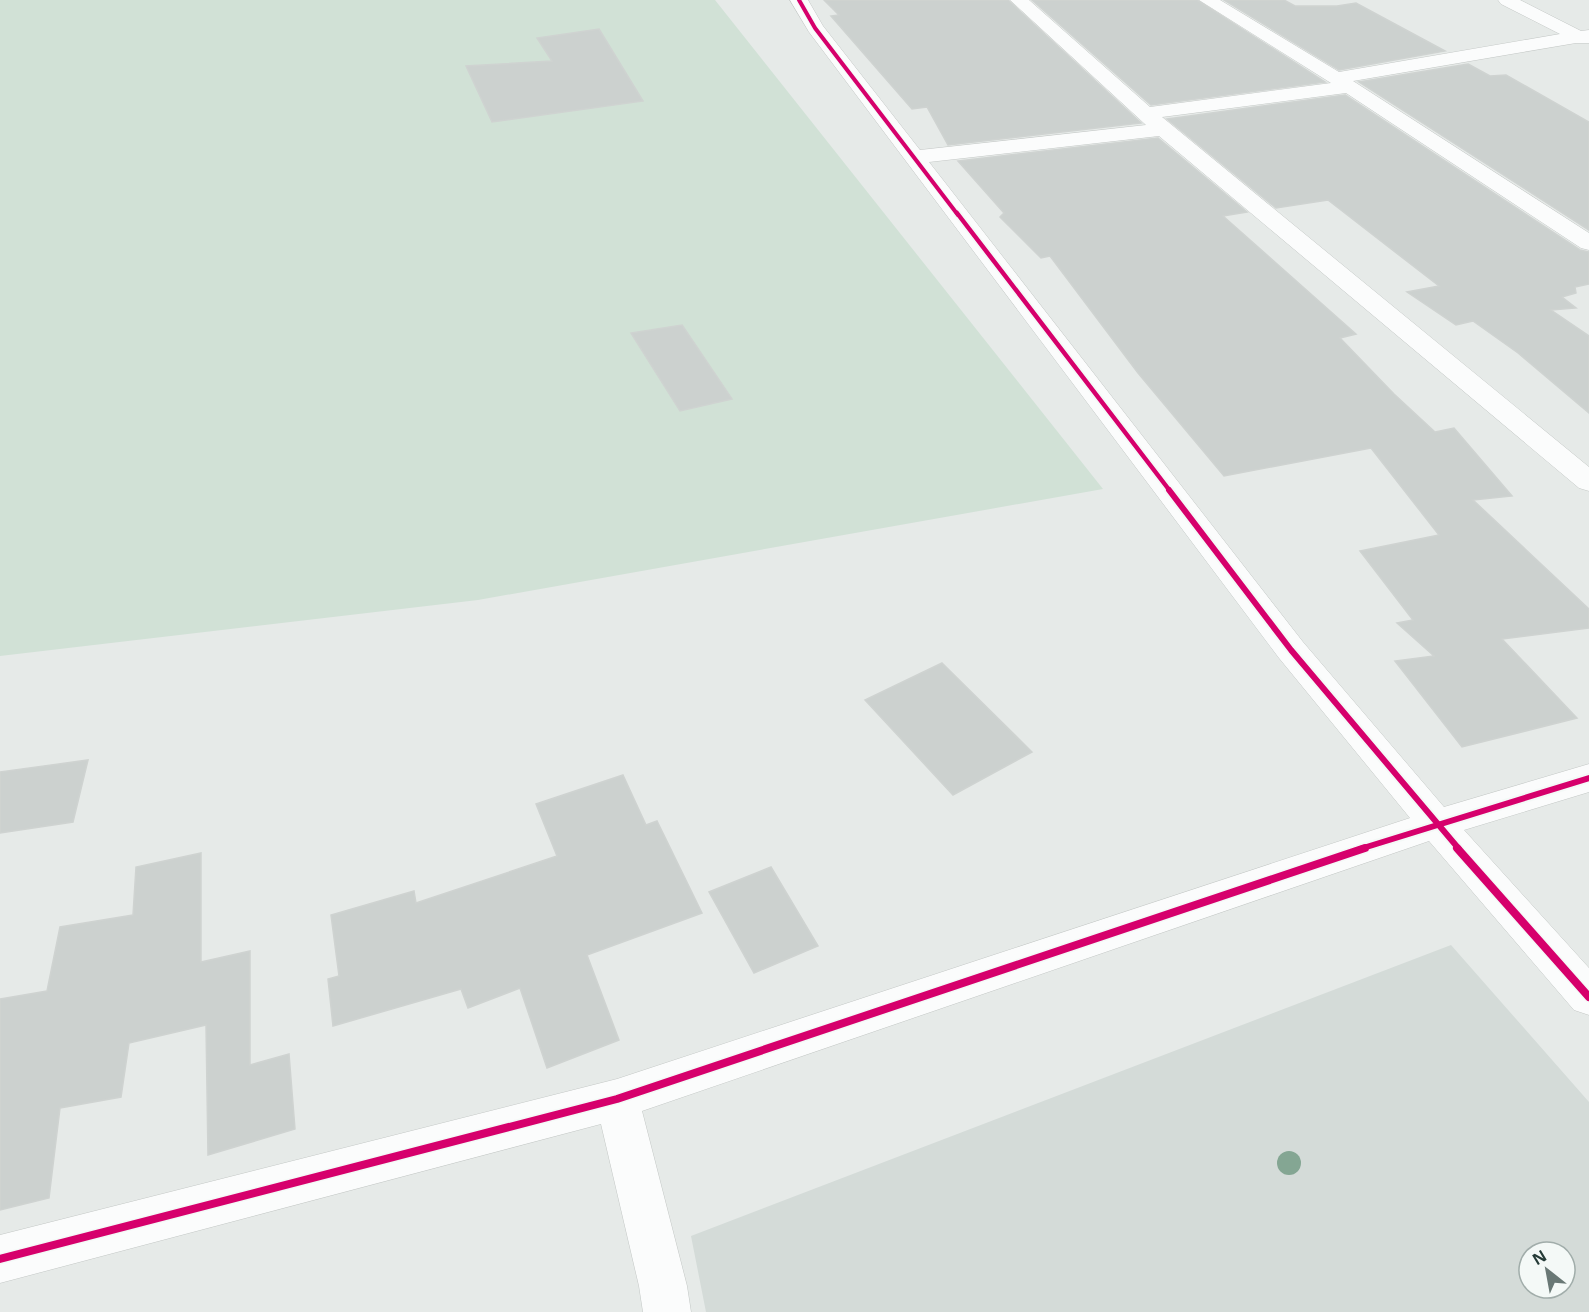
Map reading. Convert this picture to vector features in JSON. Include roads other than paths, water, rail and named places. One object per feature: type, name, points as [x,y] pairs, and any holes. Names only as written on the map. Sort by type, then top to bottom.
[{"type":"street","points":[[799,0],[815,27],[1290,650],[1436,825],[1589,997]]},
{"type":"street","points":[[1019,0],[1163,129],[1589,482]]},
{"type":"street","points":[[1208,0],[1342,83],[1589,243]]},
{"type":"street","points":[[1507,0],[1585,38]]},
{"type":"street","points":[[1147,113],[1342,83],[1585,38]]},
{"type":"street","points":[[916,157],[1163,129]]},
{"type":"street","points":[[0,1259],[617,1099],[1436,825],[1589,778]]},
{"type":"street","points":[[617,1099],[663,1286],[667,1312]]}]
